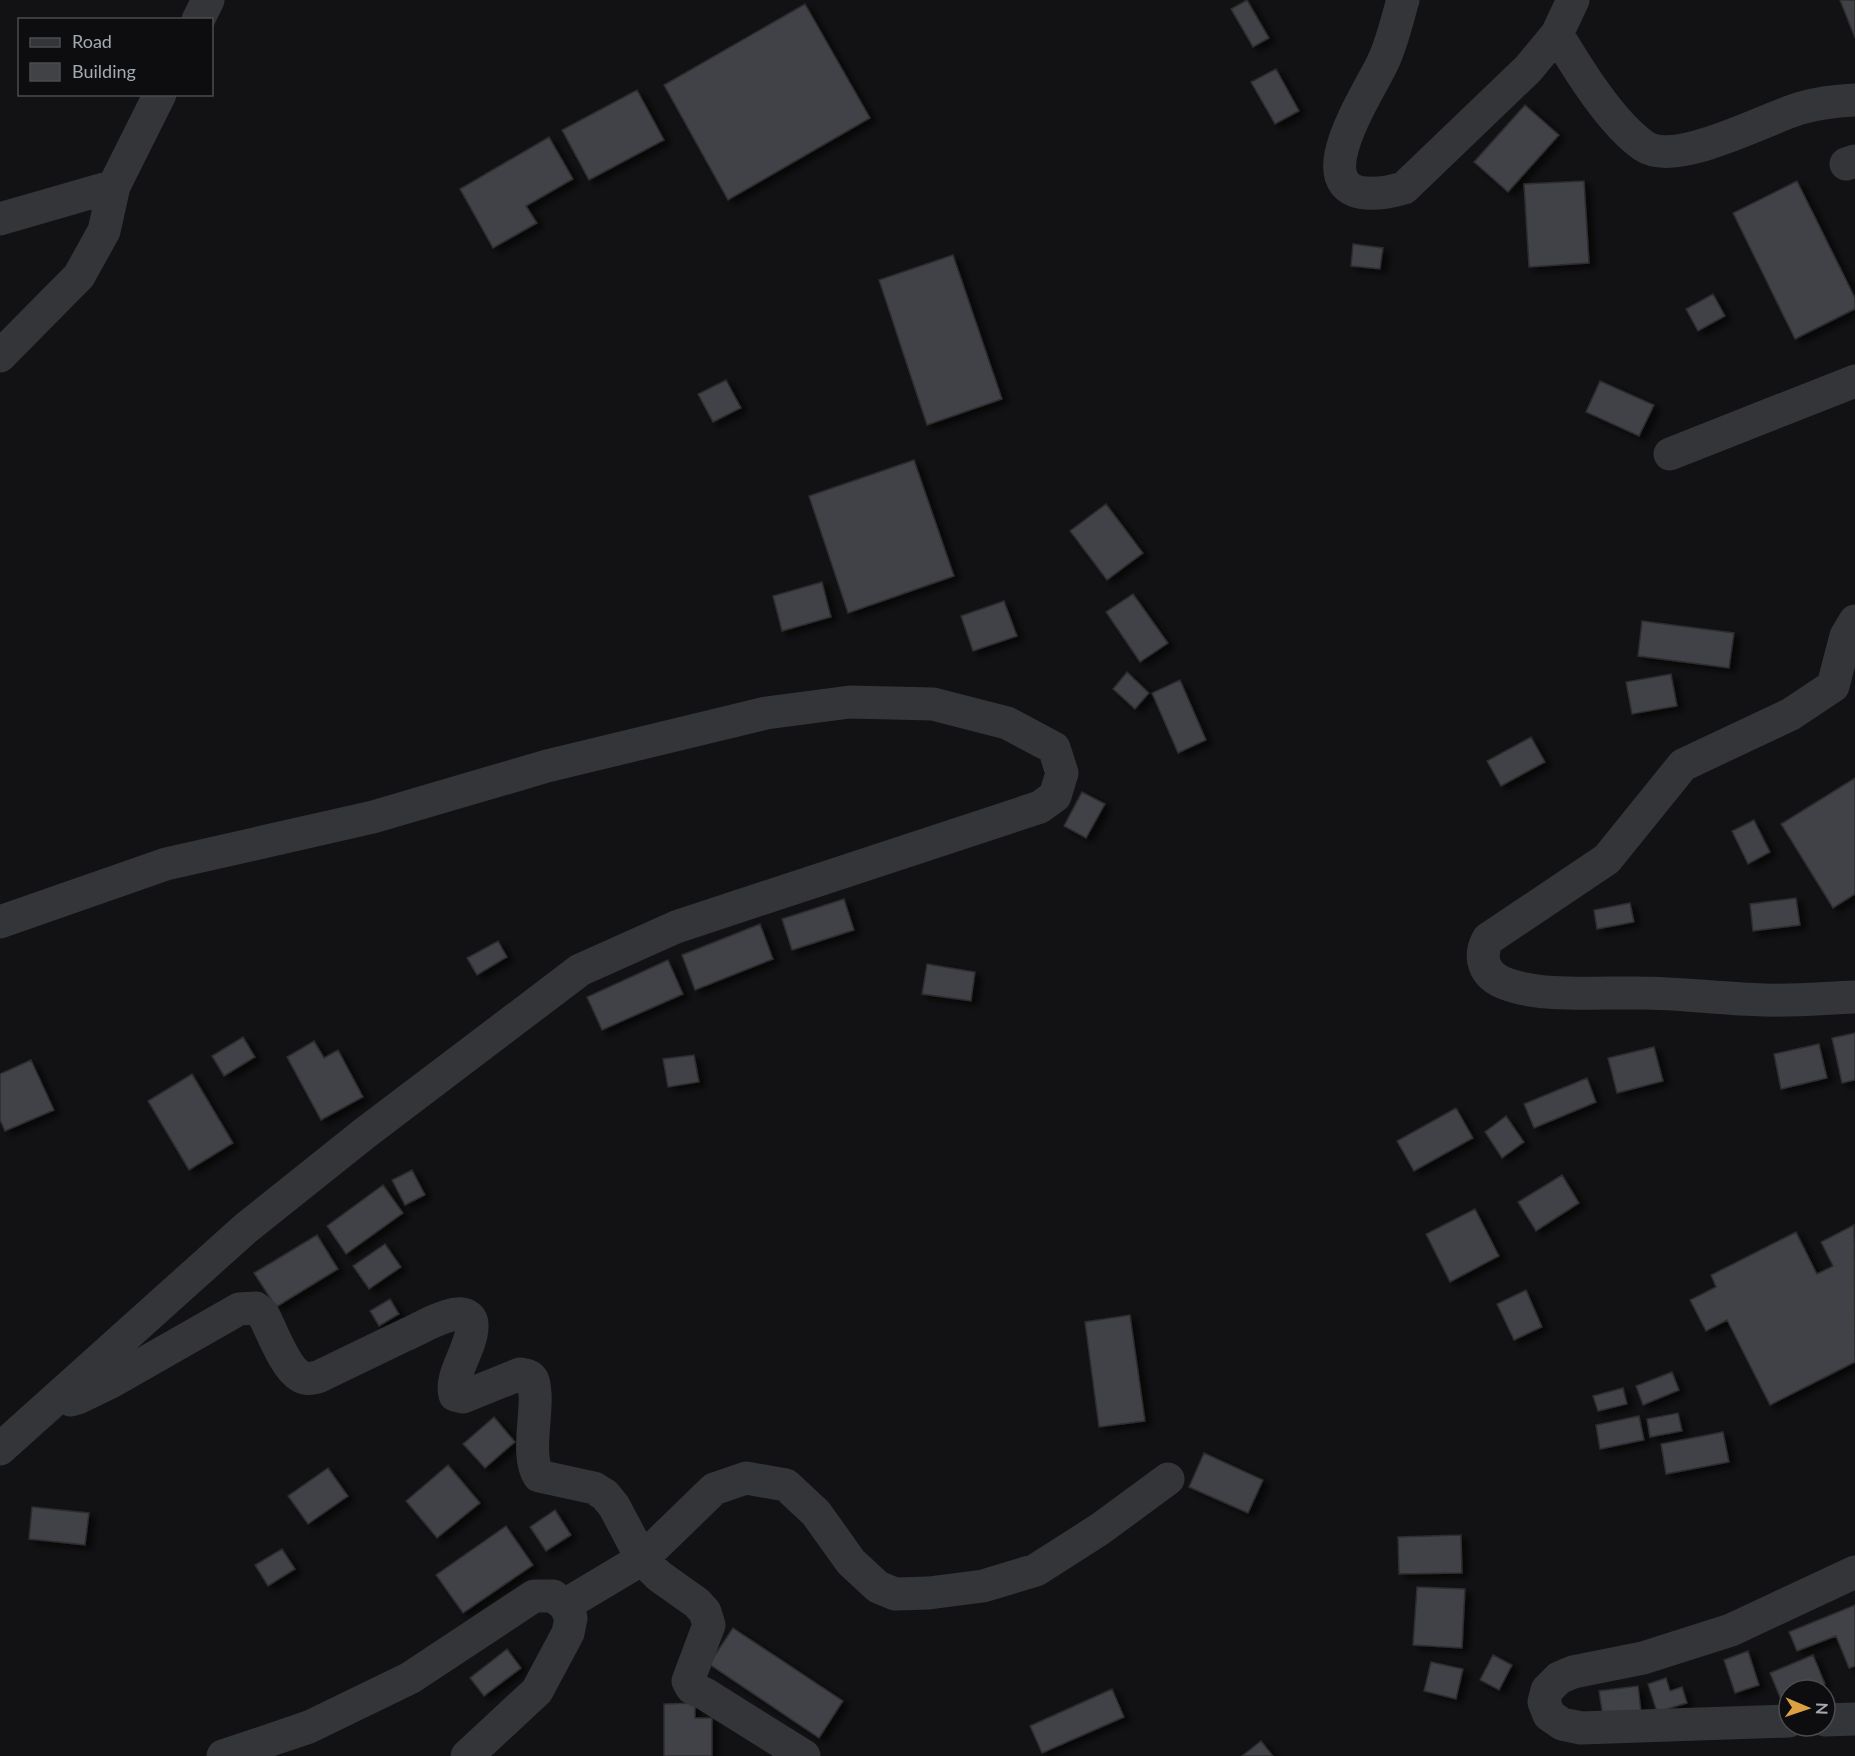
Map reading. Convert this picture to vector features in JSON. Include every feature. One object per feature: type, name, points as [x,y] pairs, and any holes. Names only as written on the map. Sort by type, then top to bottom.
[{"type":"street","points":[[199,18],[208,0]]},
{"type":"street","points":[[1403,0],[1383,61],[1352,117],[1342,145],[1340,174],[1348,187],[1358,192],[1377,194],[1404,188],[1528,69],[1557,34],[1573,0]]},
{"type":"street","points":[[1557,34],[1613,117],[1645,147],[1665,152],[1685,150],[1801,108],[1855,100]]},
{"type":"street","points":[[0,356],[79,276],[104,231],[114,186],[159,96]]},
{"type":"street","points":[[0,219],[114,186]]},
{"type":"street","points":[[1670,454],[1855,381]]},
{"type":"street","points":[[1855,621],[1846,636],[1833,686],[1791,714],[1683,765],[1606,860],[1488,939],[1483,949],[1485,969],[1502,983],[1539,991],[1644,993],[1766,1000],[1855,997]]},
{"type":"street","points":[[0,922],[166,864],[373,817],[547,766],[766,713],[850,702],[933,704],[1007,723],[1054,748],[1062,772],[1055,796],[1040,807],[676,927],[580,970],[365,1133],[246,1228],[0,1449]]},
{"type":"street","points":[[51,1405],[86,1394],[239,1309],[256,1308],[263,1314],[292,1369],[300,1377],[308,1379],[318,1377],[432,1322],[463,1314],[469,1317],[472,1323],[454,1384],[455,1395],[463,1397],[520,1374],[532,1379],[535,1401],[533,1453],[535,1469],[539,1476],[594,1488],[605,1495],[614,1506],[642,1559],[659,1576],[697,1603],[707,1618],[709,1625],[688,1681],[690,1685],[804,1756]]},
{"type":"street","points":[[565,1605],[642,1559],[714,1489],[746,1479],[786,1485],[816,1513],[851,1562],[878,1587],[895,1594],[929,1593],[983,1586],[1036,1570],[1100,1529],[1168,1479]]},
{"type":"street","points":[[1777,1721],[1581,1728],[1562,1724],[1549,1715],[1544,1702],[1547,1690],[1559,1678],[1573,1672],[1643,1658],[1731,1630],[1855,1572]]},
{"type":"street","points":[[223,1756],[309,1726],[410,1678],[534,1596],[553,1596],[565,1605],[571,1618],[568,1633],[537,1690],[467,1756]]},
{"type":"street","points":[[1837,1720],[1855,1719]]},
{"type":"building","points":[[1247,0],[1269,38],[1253,47],[1231,9]]},
{"type":"building","points":[[1840,0],[1855,0],[1855,38]]},
{"type":"building","points":[[805,4],[870,118],[728,200],[664,85]]},
{"type":"building","points":[[1276,69],[1299,111],[1275,124],[1251,82]]},
{"type":"building","points":[[637,90],[664,140],[589,180],[562,130]]},
{"type":"building","points":[[1525,105],[1559,135],[1508,192],[1474,162]]},
{"type":"building","points":[[549,137],[573,179],[526,206],[537,223],[493,248],[460,189]]},
{"type":"building","points":[[1584,181],[1589,263],[1529,267],[1524,184]]},
{"type":"building","points":[[1797,181],[1855,298],[1855,309],[1795,339],[1733,213]]},
{"type":"building","points":[[1353,244],[1383,248],[1380,269],[1351,266]]},
{"type":"building","points":[[953,255],[1002,399],[927,425],[879,280]]},
{"type":"building","points":[[1713,294],[1725,316],[1698,331],[1686,309]]},
{"type":"building","points":[[726,380],[741,408],[713,422],[698,394]]},
{"type":"building","points":[[1600,381],[1654,405],[1639,436],[1586,412]]},
{"type":"building","points":[[914,460],[954,576],[848,613],[809,496]]},
{"type":"building","points":[[1106,504],[1143,553],[1107,580],[1070,531]]},
{"type":"building","points":[[822,582],[831,617],[782,631],[773,596]]},
{"type":"building","points":[[1133,594],[1168,643],[1140,662],[1106,612]]},
{"type":"building","points":[[1004,601],[1017,636],[973,651],[961,616]]},
{"type":"building","points":[[1642,621],[1734,633],[1729,668],[1638,656]]},
{"type":"building","points":[[1127,672],[1149,693],[1135,709],[1113,689]]},
{"type":"building","points":[[1671,674],[1677,706],[1632,714],[1626,682]]},
{"type":"building","points":[[1180,680],[1206,740],[1178,753],[1152,693]]},
{"type":"building","points":[[1531,737],[1545,762],[1501,786],[1487,761]]},
{"type":"building","points":[[1855,778],[1855,894],[1833,908],[1781,824]]},
{"type":"building","points":[[1082,792],[1105,804],[1086,838],[1064,826]]},
{"type":"building","points":[[1754,820],[1770,852],[1748,864],[1732,831]]},
{"type":"building","points":[[1796,898],[1800,925],[1753,931],[1750,904]]},
{"type":"building","points":[[844,899],[854,930],[792,950],[782,919]]},
{"type":"building","points":[[1630,903],[1634,922],[1597,929],[1594,910]]},
{"type":"building","points":[[760,924],[773,959],[695,990],[682,955]]},
{"type":"building","points":[[498,941],[507,957],[477,975],[467,958]]},
{"type":"building","points":[[668,960],[683,994],[602,1030],[587,997]]},
{"type":"building","points":[[927,964],[975,972],[971,1001],[922,994]]},
{"type":"building","points":[[1855,1033],[1855,1080],[1842,1083],[1832,1038]]},
{"type":"building","points":[[243,1037],[255,1057],[224,1076],[212,1056]]},
{"type":"building","points":[[314,1041],[324,1058],[338,1050],[363,1097],[321,1120],[287,1057]]},
{"type":"building","points":[[1819,1044],[1827,1078],[1781,1089],[1774,1054]]},
{"type":"building","points":[[1654,1047],[1663,1081],[1617,1093],[1608,1058]]},
{"type":"building","points":[[694,1055],[699,1082],[668,1087],[663,1059]]},
{"type":"building","points":[[31,1060],[54,1110],[5,1131],[0,1120],[0,1074]]},
{"type":"building","points":[[192,1074],[233,1143],[189,1170],[148,1101]]},
{"type":"building","points":[[1587,1078],[1596,1102],[1534,1128],[1524,1104]]},
{"type":"building","points":[[1456,1108],[1473,1138],[1414,1171],[1397,1141]]},
{"type":"building","points":[[1506,1116],[1524,1142],[1502,1158],[1485,1132]]},
{"type":"building","points":[[412,1170],[425,1195],[405,1205],[392,1180]]},
{"type":"building","points":[[1562,1175],[1579,1203],[1536,1231],[1518,1202]]},
{"type":"building","points":[[383,1185],[403,1213],[346,1254],[327,1226]]},
{"type":"building","points":[[1475,1209],[1499,1256],[1450,1282],[1426,1234]]},
{"type":"building","points":[[1854,1225],[1855,1362],[1770,1405],[1727,1320],[1706,1331],[1690,1300],[1716,1287],[1711,1275],[1796,1232],[1817,1274],[1833,1266],[1821,1242]]},
{"type":"building","points":[[317,1235],[338,1269],[276,1307],[254,1273]]},
{"type":"building","points":[[385,1244],[401,1267],[369,1289],[353,1266]]},
{"type":"building","points":[[1526,1290],[1542,1327],[1514,1340],[1497,1304]]},
{"type":"building","points":[[390,1299],[399,1314],[379,1326],[370,1311]]},
{"type":"building","points":[[1130,1315],[1145,1421],[1099,1427],[1085,1322]]},
{"type":"building","points":[[1672,1372],[1679,1390],[1643,1405],[1636,1386]]},
{"type":"building","points":[[1623,1388],[1627,1404],[1598,1411],[1593,1396]]},
{"type":"building","points":[[1678,1413],[1682,1431],[1650,1437],[1647,1419]]},
{"type":"building","points":[[1639,1416],[1644,1440],[1600,1449],[1596,1425]]},
{"type":"building","points":[[494,1417],[515,1442],[485,1468],[463,1444]]},
{"type":"building","points":[[1723,1432],[1729,1462],[1666,1474],[1661,1444]]},
{"type":"building","points":[[1204,1453],[1263,1480],[1248,1513],[1189,1487]]},
{"type":"building","points":[[448,1465],[480,1503],[437,1538],[406,1501]]},
{"type":"building","points":[[328,1468],[348,1496],[308,1524],[288,1496]]},
{"type":"building","points":[[32,1507],[89,1513],[85,1545],[29,1539]]},
{"type":"building","points":[[555,1510],[571,1535],[546,1551],[530,1527]]},
{"type":"building","points":[[506,1526],[533,1565],[463,1613],[436,1575]]},
{"type":"building","points":[[1461,1535],[1462,1573],[1399,1574],[1398,1537]]},
{"type":"building","points":[[282,1549],[295,1569],[268,1586],[255,1565]]},
{"type":"building","points":[[1417,1587],[1465,1589],[1462,1648],[1413,1645]]},
{"type":"building","points":[[1855,1605],[1855,1666],[1849,1668],[1836,1636],[1797,1651],[1789,1632]]},
{"type":"building","points":[[733,1628],[843,1701],[819,1738],[709,1664]]},
{"type":"building","points":[[507,1649],[521,1668],[484,1696],[470,1678]]},
{"type":"building","points":[[1748,1651],[1759,1685],[1735,1693],[1724,1660]]},
{"type":"building","points":[[1493,1655],[1512,1665],[1499,1690],[1480,1680]]},
{"type":"building","points":[[1813,1655],[1823,1678],[1777,1678],[1777,1690],[1770,1673]]},
{"type":"building","points":[[1431,1662],[1463,1669],[1456,1699],[1424,1691]]},
{"type":"building","points":[[1666,1678],[1670,1691],[1682,1687],[1687,1703],[1657,1712],[1648,1684]]},
{"type":"building","points":[[1638,1686],[1641,1712],[1603,1717],[1599,1691]]},
{"type":"building","points":[[1112,1689],[1124,1717],[1042,1753],[1030,1726]]},
{"type":"building","points":[[695,1703],[695,1718],[712,1718],[712,1756],[664,1756],[664,1704]]},
{"type":"building","points":[[1261,1741],[1273,1756],[1242,1756]]}]
